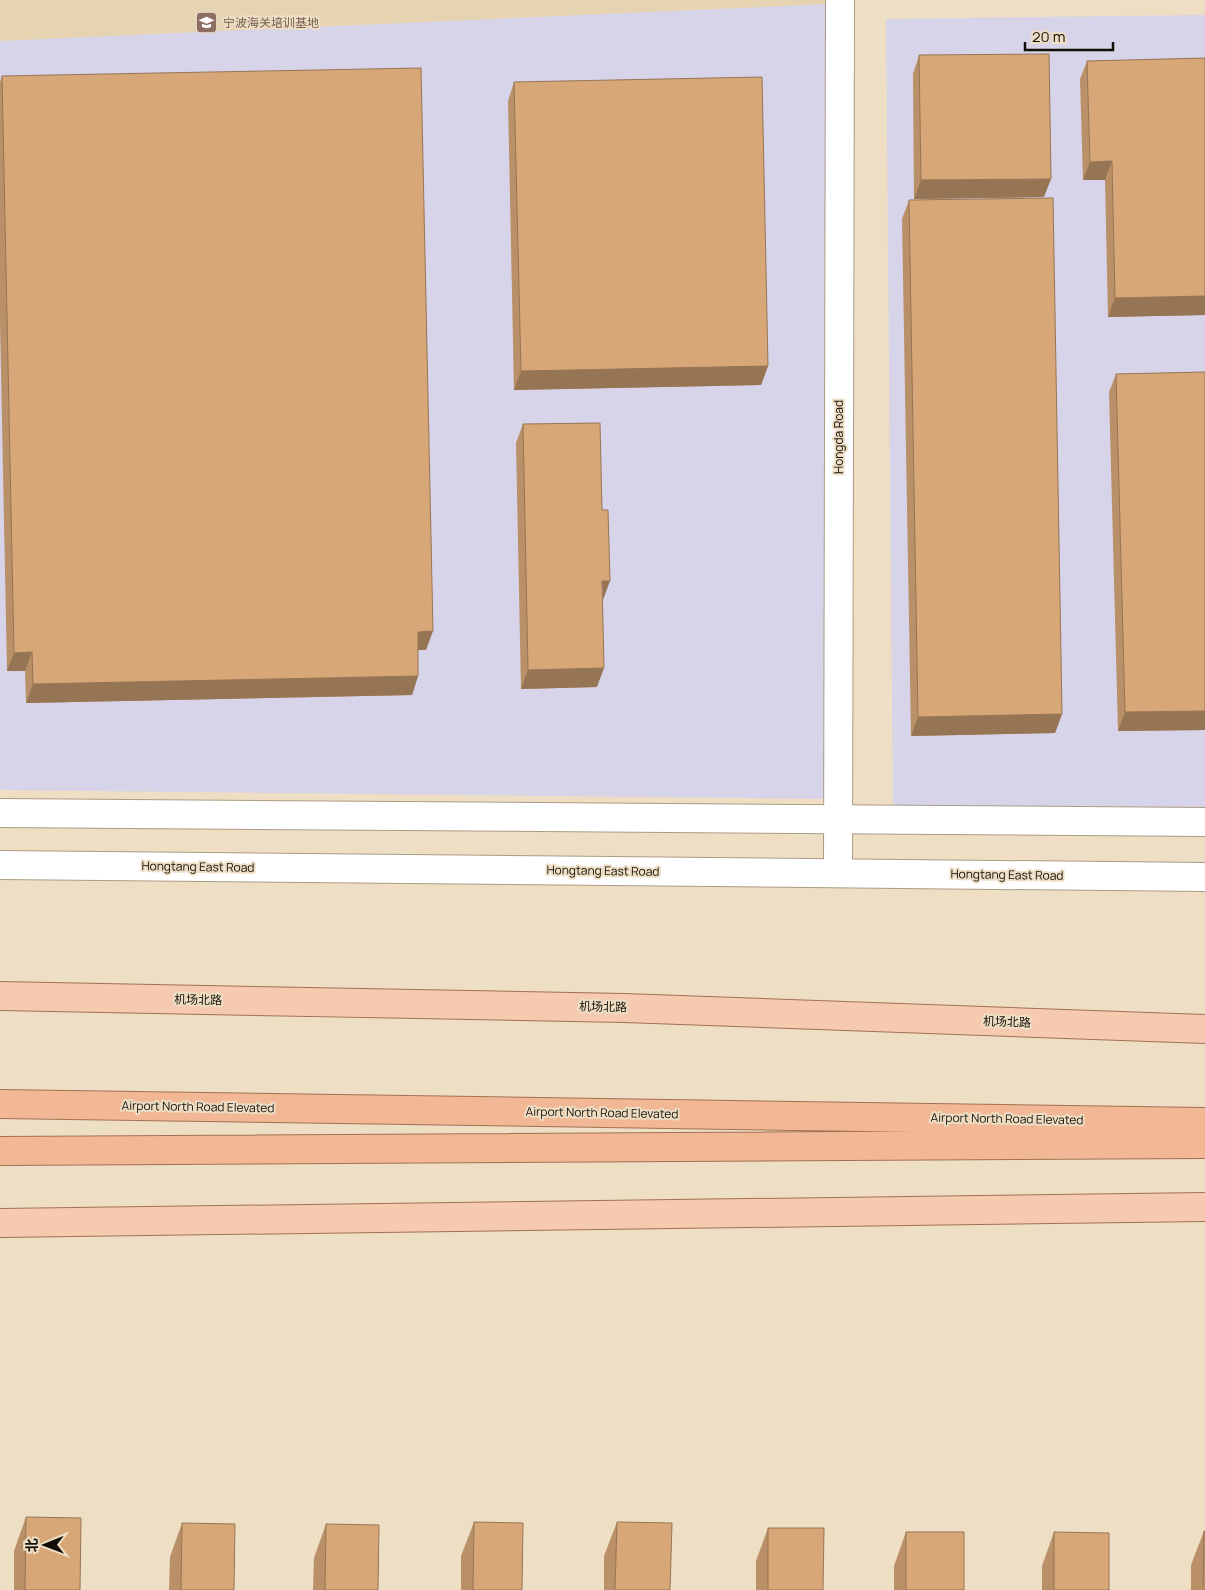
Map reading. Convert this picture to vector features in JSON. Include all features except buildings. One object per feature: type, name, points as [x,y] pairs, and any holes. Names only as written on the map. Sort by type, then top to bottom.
[{"type":"highway","name":"Airport North Road Elevated","points":[[0,1104],[1205,1122]]},
{"type":"highway","name":"Airport North Road Elevated","points":[[0,1151],[1205,1144]]},
{"type":"main road","name":"Hongda Road","points":[[838,873],[840,0]]},
{"type":"main road","points":[[0,813],[1205,822]]},
{"type":"main road","name":"Hongtang East Road","points":[[0,865],[1205,877]]},
{"type":"main road","name":"机场北路","points":[[0,996],[624,1008],[1205,1029]]},
{"type":"main road","points":[[0,1223],[1205,1207]]},
{"type":"shaded area","name":"宁波海关培训基地","points":[[0,0],[829,0],[829,4],[0,41]]},
{"type":"shaded area","points":[[829,4],[826,799],[0,790],[0,41]]},
{"type":"shaded area","points":[[1205,15],[1205,814],[893,813],[886,19]]},
{"type":"place","name":"宁波海关培训基地","points":[[207,23]]}]
